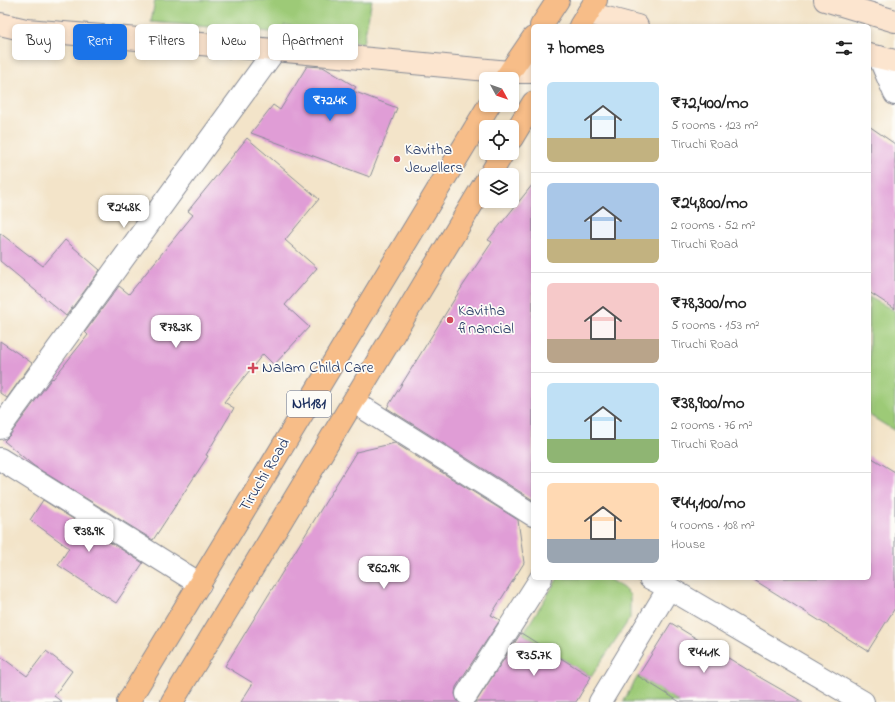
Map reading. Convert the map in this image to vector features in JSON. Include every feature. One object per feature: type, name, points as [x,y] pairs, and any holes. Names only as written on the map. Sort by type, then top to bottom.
[{"type":"highway","points":[[542,24],[558,0]]},
{"type":"highway","points":[[510,72],[531,41]]},
{"type":"highway","points":[[519,126],[531,106]]},
{"type":"highway","name":"Tiruchi Road","points":[[128,702],[485,112]]},
{"type":"highway","name":"NH181","points":[[172,702],[479,193]]},
{"type":"main road","points":[[825,0],[895,21]]},
{"type":"main road","points":[[588,13],[629,24]]},
{"type":"main road","points":[[0,24],[26,30],[268,49]]},
{"type":"main road","points":[[358,59],[479,73]]},
{"type":"main road","points":[[519,74],[531,72]]},
{"type":"street","points":[[881,58],[895,94]]},
{"type":"street","points":[[0,428],[268,60]]},
{"type":"street","points":[[354,402],[531,514]]},
{"type":"street","points":[[0,459],[200,584]]},
{"type":"street","points":[[467,694],[540,580]]},
{"type":"street","points":[[654,580],[855,700]]},
{"type":"street","points":[[600,702],[669,588]]},
{"type":"green space","points":[[155,0],[372,0],[363,43],[358,42],[358,24],[268,24],[268,32],[260,31],[260,24],[207,24],[207,27],[199,26],[199,24],[151,22]]},
{"type":"green space","points":[[871,298],[895,311],[895,431],[871,416]]},
{"type":"green space","points":[[557,580],[610,580],[623,588],[630,595],[630,618],[591,677],[523,634]]},
{"type":"green space","points":[[638,676],[680,702],[623,702]]},
{"type":"building","points":[[307,66],[323,67],[356,87],[353,91],[397,108],[370,177],[251,133],[273,105],[280,110]]},
{"type":"building","points":[[871,127],[895,144],[895,309],[871,293]]},
{"type":"building","points":[[247,138],[319,199],[285,240],[317,268],[285,305],[309,327],[274,365],[263,354],[224,402],[234,408],[206,455],[208,456],[153,540],[34,466],[4,441],[52,378],[53,379],[88,335],[85,332],[119,286],[129,294],[193,215],[188,211]]},
{"type":"building","points":[[531,186],[531,499],[387,408],[462,287],[492,242],[488,240],[514,208],[519,208],[519,201]]},
{"type":"building","points":[[0,233],[43,266],[65,240],[100,270],[66,316],[0,261]]},
{"type":"building","points":[[0,341],[32,363],[7,398],[0,393]]},
{"type":"building","points":[[395,443],[518,520],[524,563],[491,615],[500,620],[456,687],[455,694],[458,702],[241,702],[253,683],[225,666],[356,452]]},
{"type":"building","points":[[871,457],[895,472],[895,608],[868,651],[754,580],[871,580]]},
{"type":"building","points":[[43,500],[143,563],[116,603],[58,565],[69,548],[30,520]]},
{"type":"building","points":[[671,623],[803,702],[680,702],[638,676]]},
{"type":"building","points":[[521,633],[591,677],[576,702],[476,702]]},
{"type":"building","points":[[46,651],[72,671],[54,696],[62,702],[0,702],[0,656],[27,676]]},
{"type":"place","name":"Kavitha Jewellers","points":[[397,159]]},
{"type":"place","name":"Kavitha financial","points":[[450,320]]},
{"type":"place","name":"Nalam Child Care","points":[[253,368]]}]
